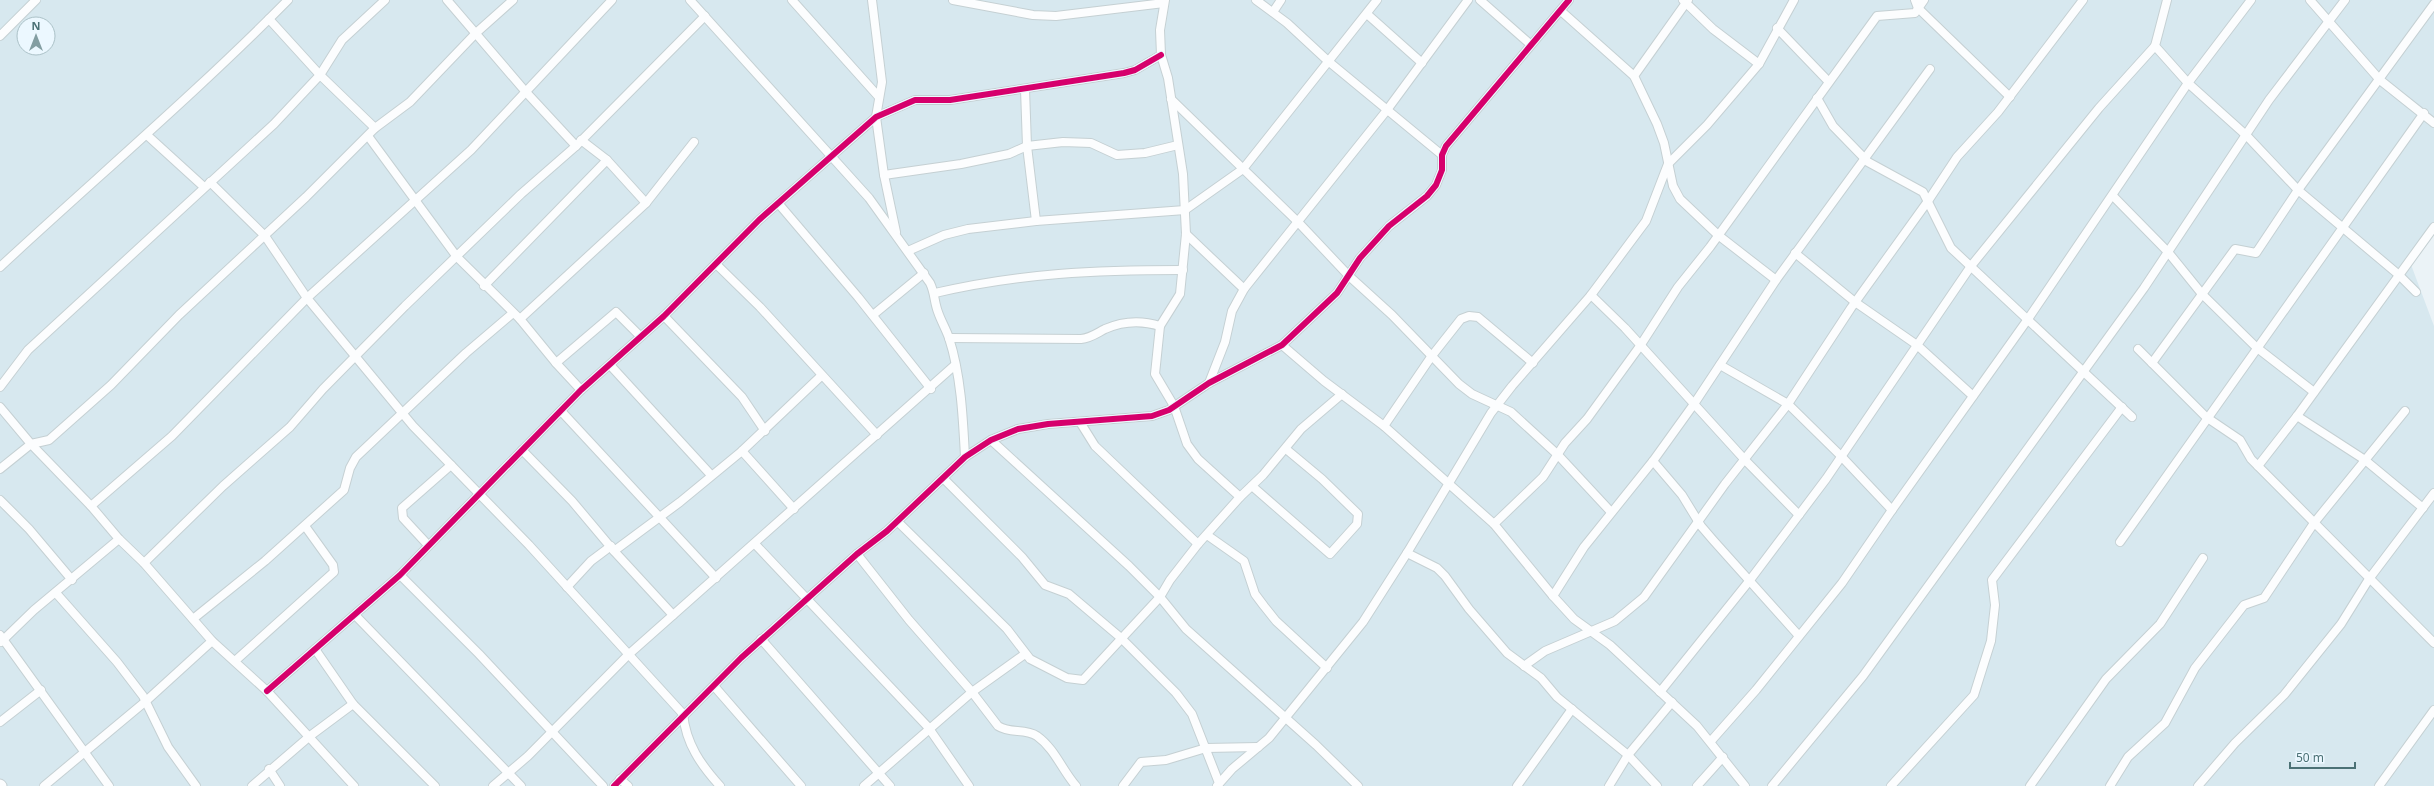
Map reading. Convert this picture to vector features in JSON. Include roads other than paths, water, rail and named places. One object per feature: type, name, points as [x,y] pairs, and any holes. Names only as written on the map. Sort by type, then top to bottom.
[{"type":"street","points":[[0,36],[36,0]]},
{"type":"street","points":[[0,267],[91,183],[148,136],[288,0]]},
{"type":"street","points":[[0,386],[28,350],[99,287],[207,184],[274,124],[320,75],[342,40],[385,0]]},
{"type":"street","points":[[447,0],[525,91],[579,143],[607,160],[646,203]]},
{"type":"street","points":[[0,468],[31,444],[49,440],[111,385],[179,315],[265,236],[376,128],[410,102],[476,33],[512,0]]},
{"type":"street","points":[[91,506],[172,436],[307,298],[471,150],[612,0]]},
{"type":"street","points":[[690,0],[869,198],[924,273],[935,293],[937,310],[949,338],[963,418],[965,457]]},
{"type":"street","points":[[792,0],[878,96]]},
{"type":"street","points":[[872,0],[882,82],[878,96],[876,116],[884,175],[896,234]]},
{"type":"street","points":[[953,0],[1032,15],[1056,16],[1164,1],[1160,30],[1161,55],[1167,71],[1178,145],[1186,234],[1180,294],[1160,326],[1155,374],[1174,406],[1187,444],[1198,459],[1240,497]]},
{"type":"street","points":[[1256,0],[1273,12],[1328,61],[1442,156]]},
{"type":"street","points":[[1273,12],[1282,0]]},
{"type":"street","points":[[908,251],[944,235],[968,229],[1036,221],[1185,210],[1243,169],[1377,0]]},
{"type":"street","points":[[1209,383],[1225,342],[1229,320],[1244,289],[1387,110],[1468,0]]},
{"type":"street","points":[[1480,0],[1530,44]]},
{"type":"street","points":[[614,786],[683,714],[762,639],[806,598],[857,554],[872,544],[898,522],[965,457],[991,440],[1018,429],[1152,416],[1174,406],[1209,383],[1282,345],[1337,293],[1360,258],[1389,226],[1427,196],[1436,185],[1442,170],[1442,156],[1452,138],[1530,44],[1561,11],[1569,0]]},
{"type":"street","points":[[1494,524],[1542,477],[1640,346],[1658,314],[1718,235],[1828,81],[1877,16],[1915,13],[1917,4],[1924,0]]},
{"type":"street","points":[[1524,666],[1545,651],[1616,620],[1644,597],[1724,484],[1745,460],[1788,404],[1855,302],[1928,201],[1957,157],[2010,97],[2082,0]]},
{"type":"street","points":[[1660,692],[1750,580],[1799,515],[1971,266],[2099,108],[2155,46],[2167,0]]},
{"type":"street","points":[[1711,741],[1842,583],[2028,319],[2113,196],[2188,83],[2251,0]]},
{"type":"street","points":[[2310,0],[2380,80],[2424,113],[2434,123]]},
{"type":"street","points":[[1772,786],[1862,676],[2168,252],[2247,136],[2269,100],[2345,0]]},
{"type":"street","points":[[1634,76],[1686,1],[1713,29],[1759,64]]},
{"type":"street","points":[[943,478],[1022,557],[1045,585],[1069,594],[1121,638],[1176,693],[1192,714],[1206,748],[1218,784],[1269,738],[1285,717],[1328,668],[1379,600],[1448,483],[1497,404],[1591,295],[1646,221],[1668,164],[1707,125],[1759,64],[1791,1]]},
{"type":"street","points":[[1917,4],[2010,97]]},
{"type":"street","points":[[2152,363],[2235,249],[2256,253],[2298,190],[2380,80],[2434,4]]},
{"type":"street","points":[[1561,11],[1634,76],[1657,124],[1668,164],[1672,186],[1680,199],[1718,235],[1776,280]]},
{"type":"street","points":[[1367,14],[1422,63]]},
{"type":"street","points":[[144,563],[223,486],[290,427],[355,357],[521,194],[579,143],[705,16]]},
{"type":"street","points":[[269,19],[320,75],[376,128]]},
{"type":"street","points":[[1777,28],[1828,81]]},
{"type":"street","points":[[2155,46],[2188,83],[2247,136],[2298,190],[2399,275],[2416,292]]},
{"type":"street","points":[[267,691],[400,575],[582,390],[640,336],[664,316],[778,203],[832,157],[876,116],[915,100],[950,100],[1124,73],[1135,70],[1161,55]]},
{"type":"street","points":[[1553,596],[1584,548],[1611,512],[1653,461],[1694,404],[1776,280],[1863,158],[1930,69]]},
{"type":"street","points":[[1025,89],[1027,146],[1036,221]]},
{"type":"street","points":[[1817,98],[1833,126],[1863,158],[1923,192],[1951,248],[2132,417]]},
{"type":"street","points":[[1171,99],[1298,222],[1349,276],[1392,315],[1431,357],[1472,394],[1497,404],[1511,412],[1558,455],[1611,512]]},
{"type":"street","points":[[2120,542],[2206,417],[2424,113]]},
{"type":"street","points":[[148,136],[207,184],[265,236],[307,298],[404,414],[567,587],[683,714],[685,729],[692,748],[701,764],[720,786]]},
{"type":"street","points":[[368,136],[457,257],[484,286],[520,319],[556,363],[582,390]]},
{"type":"street","points":[[520,319],[646,203],[694,142]]},
{"type":"street","points":[[884,175],[961,164],[1009,154],[1027,146],[1063,142],[1083,142],[1096,144],[1117,155],[1145,153],[1178,145]]},
{"type":"street","points":[[484,286],[607,160]]},
{"type":"street","points":[[2113,196],[2168,252],[2202,294],[2256,347],[2314,392]]},
{"type":"street","points":[[778,203],[873,315],[931,389]]},
{"type":"street","points":[[2258,466],[2297,416],[2434,227]]},
{"type":"street","points":[[1186,234],[1244,289]]},
{"type":"street","points":[[1796,253],[1855,302],[1917,345],[1973,396]]},
{"type":"street","points":[[716,264],[760,307],[877,436]]},
{"type":"street","points":[[935,293],[1001,280],[1050,273],[1103,270],[1183,270]]},
{"type":"street","points":[[873,315],[924,273]]},
{"type":"street","points":[[1591,295],[1625,328],[1745,460],[1799,515]]},
{"type":"street","points":[[193,618],[304,526],[344,490],[350,468],[356,457],[404,414],[466,353],[513,312]]},
{"type":"street","points":[[556,363],[613,313],[619,313],[640,336]]},
{"type":"street","points":[[664,316],[737,392],[765,431]]},
{"type":"street","points":[[1384,426],[1431,357],[1461,319],[1469,316],[1478,317],[1533,363]]},
{"type":"street","points":[[949,338],[1082,339],[1092,337],[1110,327],[1131,322],[1144,321],[1160,326]]},
{"type":"street","points":[[1282,345],[1384,426],[1494,524],[1553,596],[1591,632],[1610,645],[1672,702],[1711,741],[1745,786]]},
{"type":"street","points":[[2138,349],[2206,417],[2240,440],[2251,459],[2434,643]]},
{"type":"street","points":[[610,365],[711,475]]},
{"type":"street","points":[[1720,365],[1788,404],[1841,456],[1892,510]]},
{"type":"street","points":[[493,786],[510,773],[628,655],[931,389],[955,366]]},
{"type":"street","points":[[567,587],[591,562],[660,516],[696,489],[711,475],[742,451],[765,431],[821,376]]},
{"type":"street","points":[[898,522],[1007,629],[1025,654],[1058,674],[1067,678],[1083,680],[1160,597],[1170,580],[1198,544],[1240,497],[1286,450],[1301,429],[1342,394]]},
{"type":"street","points":[[0,407],[31,444],[91,506],[119,539],[144,563],[212,641],[267,691],[310,736],[354,786]]},
{"type":"street","points":[[1890,786],[1974,695],[1991,641],[1995,605],[1992,580],[2122,408]]},
{"type":"street","points":[[561,411],[716,578]]},
{"type":"street","points":[[2110,786],[2128,757],[2164,723],[2195,668],[2244,605],[2264,598],[2314,523],[2406,411]]},
{"type":"street","points":[[2297,416],[2365,460],[2423,508]]},
{"type":"street","points":[[1080,422],[1095,446],[1198,544]]},
{"type":"street","points":[[991,440],[1160,597],[1186,629],[1285,717],[1358,786]]},
{"type":"street","points":[[522,450],[576,506],[612,549],[673,616]]},
{"type":"street","points":[[1252,486],[1330,554],[1357,524],[1358,514],[1322,479],[1286,450]]},
{"type":"street","points":[[742,451],[794,508]]},
{"type":"street","points":[[1653,461],[1682,495],[1698,521],[1725,555],[1750,580],[1799,636]]},
{"type":"street","points":[[428,545],[403,518],[402,508],[451,465]]},
{"type":"street","points":[[2198,786],[2235,743],[2284,695],[2341,624],[2369,579],[2434,493]]},
{"type":"street","points":[[0,500],[29,530],[72,580]]},
{"type":"street","points":[[235,661],[334,572],[333,565],[304,526]]},
{"type":"street","points":[[1207,535],[1244,561],[1254,594],[1276,621],[1328,668]]},
{"type":"street","points":[[109,786],[86,751],[1,639],[119,539]]},
{"type":"street","points":[[755,544],[928,728],[969,786]]},
{"type":"street","points":[[1407,553],[1437,568],[1445,576],[1488,632],[1507,653],[1541,678],[1572,709],[1628,755],[1658,786]]},
{"type":"street","points":[[857,554],[909,620],[972,692],[998,726],[1004,730],[1025,732],[1037,736],[1052,751],[1076,786]]},
{"type":"street","points":[[2030,786],[2106,679],[2160,624],[2203,558]]},
{"type":"street","points":[[400,575],[478,654],[550,732],[603,786]]},
{"type":"street","points":[[56,593],[117,662],[146,701],[168,747],[196,786]]},
{"type":"street","points":[[355,615],[521,786]]},
{"type":"street","points":[[762,639],[890,786]]},
{"type":"street","points":[[44,786],[146,701],[212,641]]},
{"type":"street","points":[[315,649],[353,704],[435,786]]},
{"type":"street","points":[[864,786],[928,728],[972,692],[1025,654]]},
{"type":"street","points":[[714,686],[801,786]]},
{"type":"street","points":[[0,722],[41,690]]},
{"type":"street","points":[[1609,786],[1628,755],[1672,702]]},
{"type":"street","points":[[252,786],[310,736],[353,704]]},
{"type":"street","points":[[1518,786],[1572,709]]},
{"type":"street","points":[[2379,786],[2434,710]]},
{"type":"street","points":[[1123,786],[1141,762],[1166,760],[1206,748],[1258,747]]},
{"type":"street","points":[[1697,786],[1723,757]]},
{"type":"street","points":[[270,770],[280,786]]},
{"type":"street","points":[[620,779],[628,786]]}]
